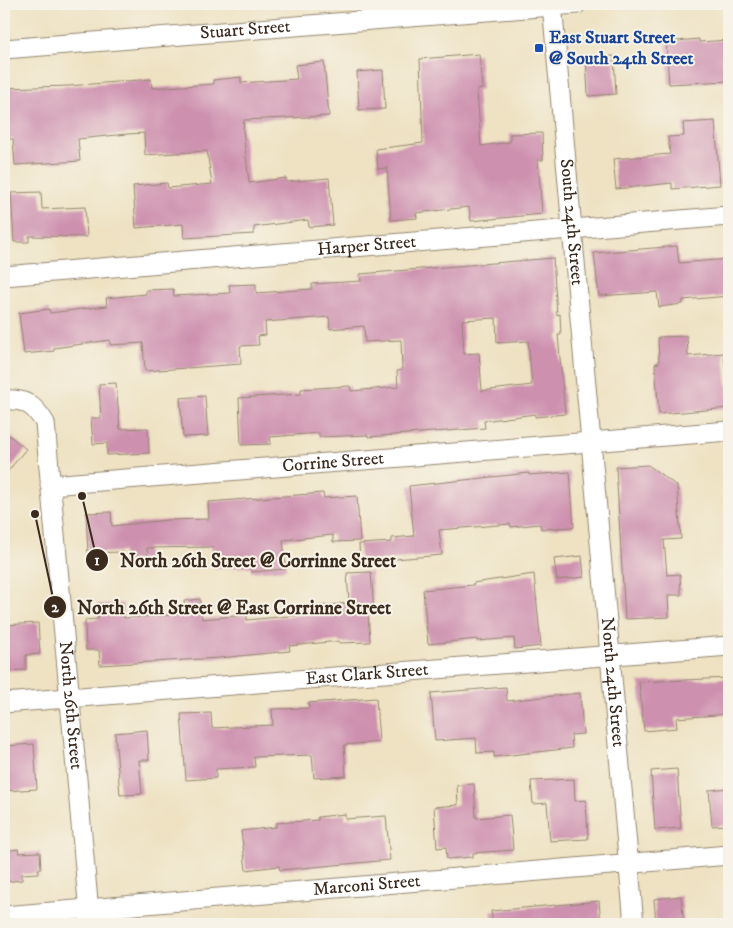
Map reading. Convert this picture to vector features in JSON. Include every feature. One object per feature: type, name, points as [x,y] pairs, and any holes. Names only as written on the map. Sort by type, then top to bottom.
[{"type":"street","name":"Stuart Street","points":[[4,49],[576,4]]},
{"type":"street","name":"South 24th Street","points":[[552,5],[592,441]]},
{"type":"street","name":"Harper Street","points":[[4,276],[729,216]]},
{"type":"street","points":[[4,400],[12,399],[35,407],[45,423],[50,485]]},
{"type":"street","name":"Corrine Street","points":[[50,485],[729,431]]},
{"type":"street","name":"North 24th Street","points":[[592,441],[609,656],[634,924]]},
{"type":"street","name":"North 26th Street","points":[[50,485],[89,916]]},
{"type":"street","name":"East Clark Street","points":[[4,703],[729,646]]},
{"type":"street","name":"Marconi Street","points":[[4,916],[89,916],[628,863],[729,855]]},
{"type":"building","points":[[699,39],[699,42],[729,40],[729,81],[669,84],[666,42]]},
{"type":"building","points":[[479,54],[482,89],[477,90],[481,146],[510,142],[510,134],[542,133],[543,160],[538,160],[542,214],[471,221],[469,207],[416,213],[417,218],[391,220],[387,168],[378,169],[376,149],[423,143],[420,59]]},
{"type":"building","points":[[614,56],[616,94],[588,96],[586,58]]},
{"type":"building","points":[[324,62],[329,116],[244,120],[243,130],[249,183],[286,178],[286,182],[329,178],[333,225],[309,227],[308,220],[254,227],[254,234],[184,238],[183,224],[136,228],[133,186],[167,183],[168,188],[212,184],[207,151],[145,155],[144,133],[127,134],[78,139],[80,161],[15,165],[13,139],[4,139],[4,88],[69,86],[151,79],[152,88],[214,84],[213,80],[241,77],[241,83],[297,79],[295,65]]},
{"type":"building","points":[[383,70],[385,109],[359,110],[357,72]]},
{"type":"building","points":[[715,121],[720,185],[672,189],[672,183],[616,189],[613,159],[670,154],[668,137],[684,136],[683,123]]},
{"type":"building","points":[[41,192],[42,209],[85,207],[87,237],[29,236],[29,242],[14,242],[11,193]]},
{"type":"building","points":[[677,246],[679,263],[729,259],[729,296],[683,300],[683,304],[659,307],[657,292],[599,296],[594,253]]},
{"type":"building","points":[[553,258],[557,315],[560,314],[561,335],[558,335],[565,414],[535,417],[535,414],[484,421],[485,428],[368,437],[368,435],[319,437],[319,433],[270,437],[271,444],[241,445],[239,398],[301,394],[301,389],[350,386],[351,391],[398,387],[397,371],[402,370],[401,340],[365,342],[364,326],[330,329],[329,317],[265,322],[266,335],[258,336],[259,345],[240,346],[241,364],[145,371],[143,343],[110,345],[110,340],[54,348],[54,351],[24,354],[19,313],[49,309],[50,313],[107,306],[106,298],[146,294],[146,290],[173,289],[174,296],[230,293],[229,285],[256,284],[256,293],[312,289],[312,284],[361,281],[360,274]],"holes":[[[496,318],[497,343],[528,341],[532,385],[482,391],[479,353],[464,354],[462,320]]]},
{"type":"building","points":[[687,336],[688,356],[724,353],[729,408],[659,414],[655,364],[659,363],[658,337]]},
{"type":"building","points":[[116,383],[120,429],[148,428],[149,453],[107,455],[107,443],[93,444],[91,418],[101,418],[99,384]]},
{"type":"building","points":[[205,396],[208,436],[183,437],[180,398]]},
{"type":"building","points":[[4,431],[26,449],[4,476]]},
{"type":"building","points":[[648,465],[677,486],[681,539],[664,540],[667,575],[680,574],[681,595],[668,595],[669,617],[625,619],[616,467]]},
{"type":"building","points":[[570,472],[574,527],[541,529],[540,524],[511,527],[510,524],[439,530],[442,555],[360,562],[359,544],[392,542],[392,538],[414,536],[409,486],[529,473],[529,475]]},
{"type":"building","points":[[323,493],[324,498],[357,496],[360,541],[333,542],[333,535],[283,540],[286,569],[251,572],[251,567],[213,568],[213,547],[147,548],[148,559],[124,562],[123,552],[88,553],[86,513],[111,512],[112,526],[167,520],[209,519],[208,502]]},
{"type":"building","points":[[582,556],[584,577],[557,580],[554,559]]},
{"type":"building","points":[[371,572],[374,612],[368,613],[370,642],[339,643],[339,641],[289,646],[290,651],[219,658],[100,665],[99,650],[86,650],[85,620],[98,619],[97,604],[123,603],[124,618],[171,615],[171,612],[185,611],[184,601],[200,599],[202,619],[247,615],[247,620],[300,615],[299,608],[349,603],[347,573]]},
{"type":"building","points":[[534,574],[541,646],[515,649],[514,638],[477,641],[477,639],[428,644],[423,590],[473,585],[473,583]]},
{"type":"building","points":[[38,623],[40,654],[26,655],[26,670],[4,671],[4,625]]},
{"type":"building","points":[[729,678],[729,714],[676,718],[677,728],[644,731],[639,682]]},
{"type":"building","points":[[506,687],[507,701],[580,693],[583,734],[571,735],[572,748],[494,757],[494,752],[477,753],[476,738],[435,741],[431,693]]},
{"type":"building","points":[[376,698],[379,742],[344,745],[346,776],[314,778],[312,755],[254,757],[255,767],[216,769],[216,778],[186,780],[181,714],[211,713],[212,728],[273,725],[272,709],[309,708],[308,703]]},
{"type":"building","points":[[147,730],[149,760],[139,760],[142,794],[120,795],[115,733]]},
{"type":"building","points":[[34,744],[37,789],[4,791],[4,746]]},
{"type":"building","points":[[677,769],[681,828],[655,830],[651,771]]},
{"type":"building","points":[[574,779],[575,801],[586,800],[588,839],[550,841],[547,803],[533,804],[531,781]]},
{"type":"building","points":[[474,784],[476,818],[510,815],[513,850],[473,853],[473,857],[447,859],[446,847],[437,848],[434,807],[458,805],[457,785]]},
{"type":"building","points":[[729,788],[729,825],[712,826],[709,790]]},
{"type":"building","points":[[345,814],[345,819],[386,816],[390,860],[280,870],[279,866],[246,870],[241,831],[276,827],[276,823],[318,820],[318,817]]},
{"type":"building","points":[[18,849],[19,853],[40,852],[41,869],[38,869],[39,873],[22,874],[22,880],[4,882],[4,851]]},
{"type":"building","points":[[681,896],[684,924],[656,924],[654,899]]},
{"type":"building","points":[[599,901],[601,924],[493,924],[491,911]]},
{"type":"place","name":"East Stuart Street @ South 24th Street","points":[[539,48]]},
{"type":"place","name":"North 26th Street @ Corrinne Street","points":[[82,496]]},
{"type":"place","name":"North 26th Street @ East Corrinne Street","points":[[35,514]]}]
